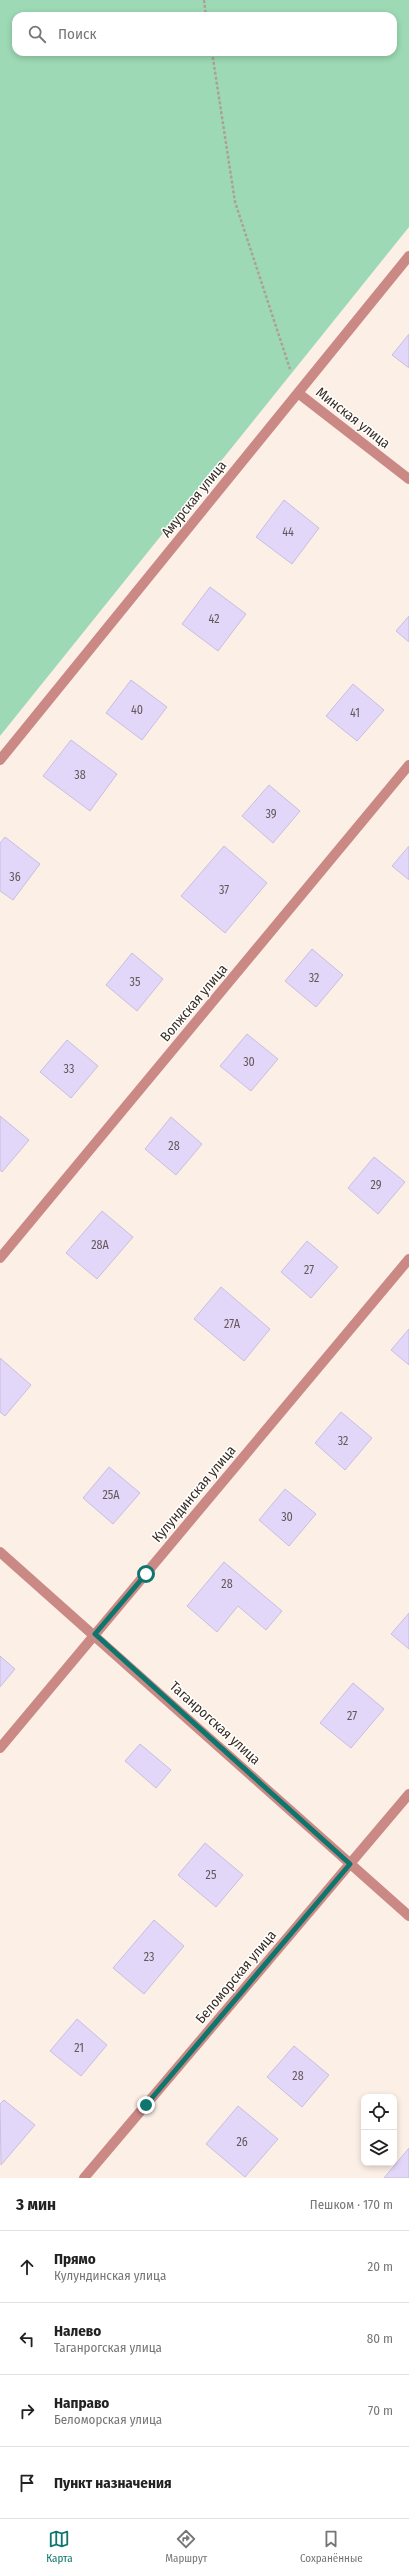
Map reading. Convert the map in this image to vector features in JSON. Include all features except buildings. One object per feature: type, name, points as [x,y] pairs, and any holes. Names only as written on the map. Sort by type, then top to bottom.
[{"type":"street","name":"Амурская улица","points":[[0,760],[409,256]]},
{"type":"street","name":"Минская улица","points":[[298,393],[409,479]]},
{"type":"street","name":"Волжская улица","points":[[0,1258],[409,765]]},
{"type":"street","name":"Кулундинская улица","points":[[0,1748],[409,1259]]},
{"type":"street","name":"Таганрогская улица","points":[[0,1552],[95,1634],[409,1916]]},
{"type":"street","name":"Беломорская улица","points":[[84,2178],[409,1794]]},
{"type":"path","points":[[204,0],[206,12]]},
{"type":"path","points":[[213,56],[235,202],[298,393]]},
{"type":"green space","points":[[0,0],[409,0],[409,227],[0,736]]},
{"type":"route","points":[[146,1574],[95,1634],[350,1864],[146,2105]]}]
